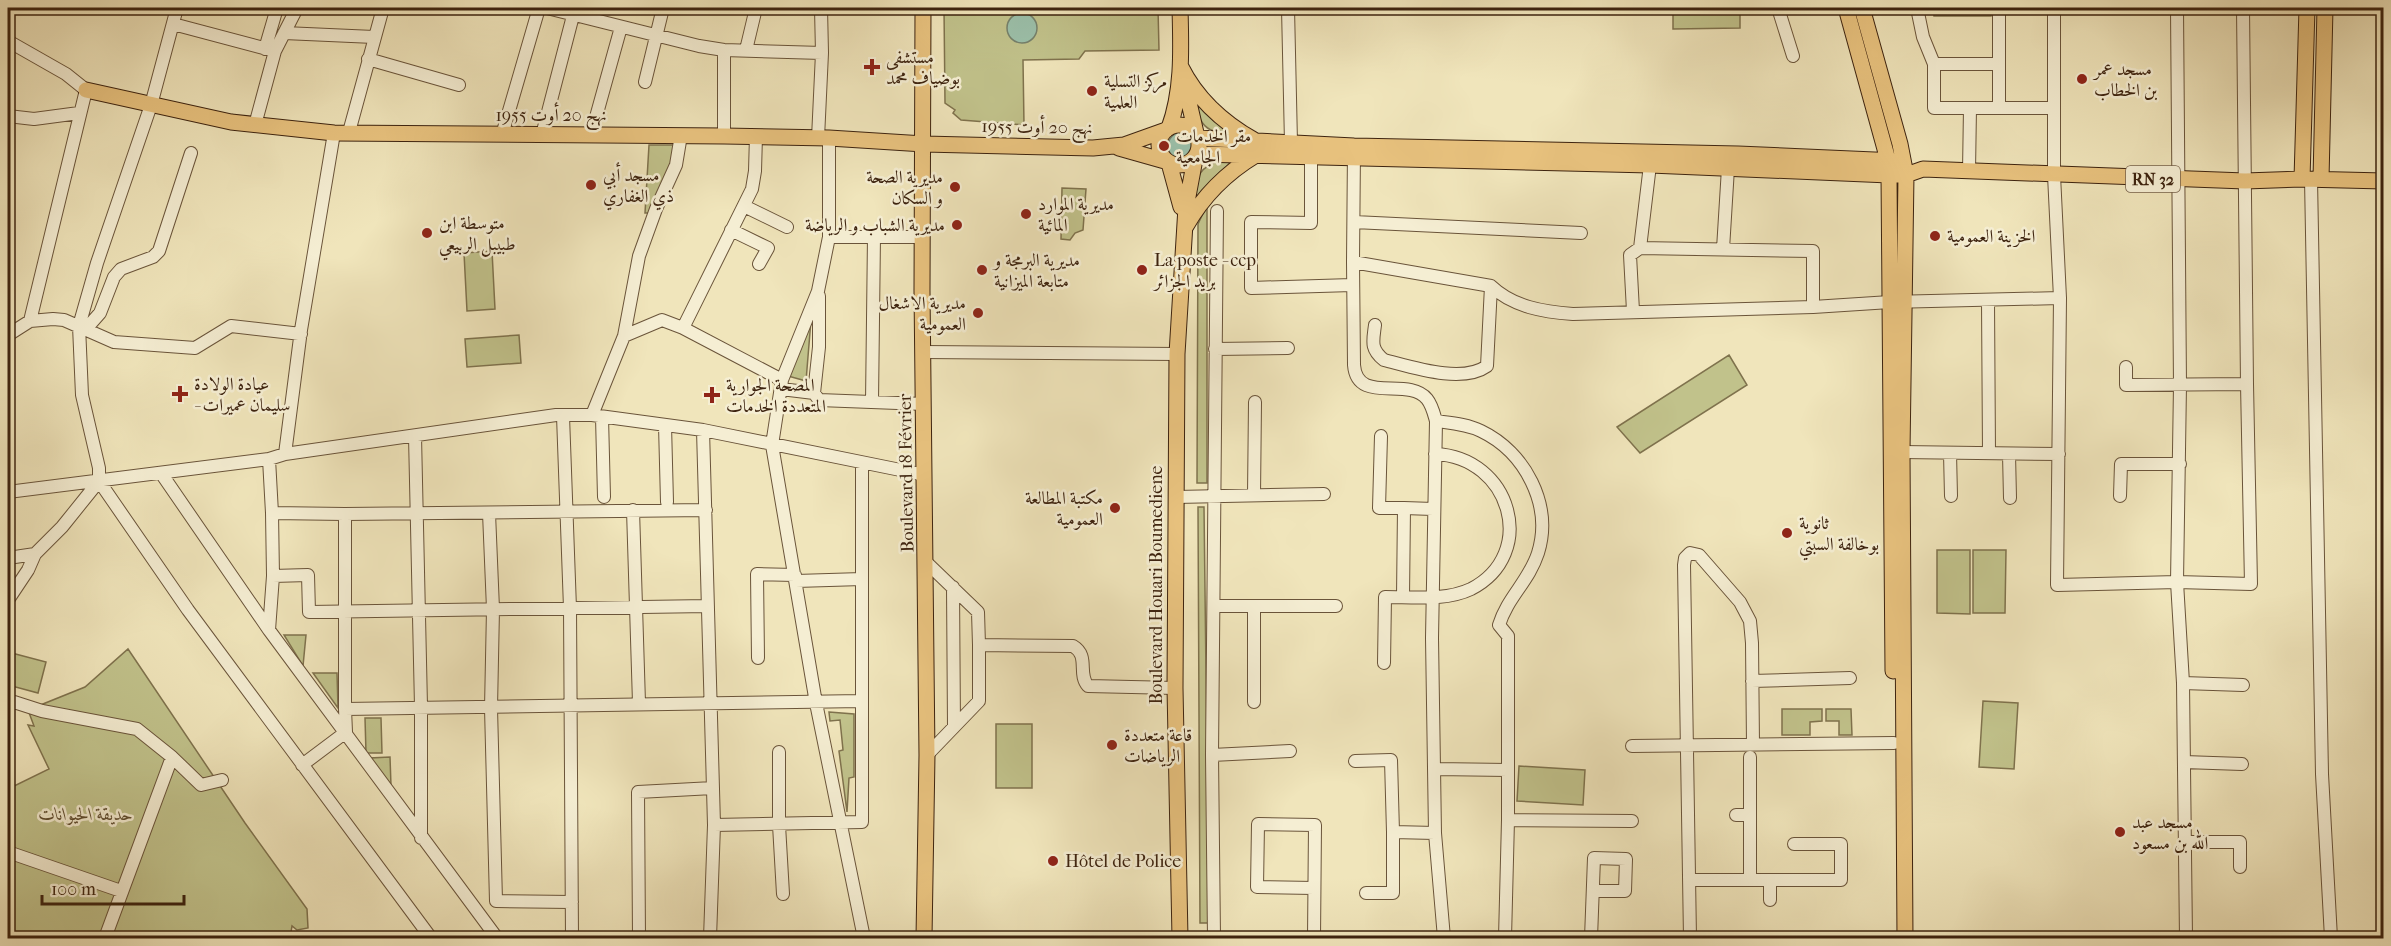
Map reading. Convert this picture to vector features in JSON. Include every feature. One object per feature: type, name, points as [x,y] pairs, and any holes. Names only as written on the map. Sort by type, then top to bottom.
[{"type":"main road","name":"Boulevard 18 Février","points":[[923,8],[922,237],[927,755],[924,939]]},
{"type":"main road","points":[[1180,8],[1181,67],[1176,104],[1159,145],[1168,162],[1183,166],[1196,157],[1291,143],[1354,152],[1650,165],[1728,168],[1905,168]]},
{"type":"main road","points":[[1846,8],[1888,168],[1897,302],[1902,452],[1905,939]]},
{"type":"main road","points":[[1862,8],[1905,168],[1897,302],[1893,743],[1894,939]]},
{"type":"main road","points":[[2307,8],[2311,179]]},
{"type":"main road","points":[[2311,179],[2325,8]]},
{"type":"main road","points":[[1181,67],[1197,136],[1196,157]]},
{"type":"main road","points":[[1181,67],[1194,90],[1204,101],[1256,148]]},
{"type":"main road","name":"نهج 20 أوت 1955","points":[[86,90],[255,125],[341,133],[756,136],[924,144],[1113,147],[1135,143],[1167,129]]},
{"type":"main road","points":[[1167,129],[1180,125],[1186,126],[1197,136],[1311,156],[1354,152],[1738,154],[1888,168]]},
{"type":"main road","name":"نهج 20 أوت 1955","points":[[1113,147],[1168,162]]},
{"type":"main road","points":[[1184,231],[1197,208],[1214,188],[1256,148]]},
{"type":"main road","name":"Boulevard Houari Boumediene","points":[[1180,939],[1175,688],[1177,354],[1187,199],[1196,157]]},
{"type":"main road","name":"Boulevard Houari Boumediene","points":[[1168,162],[1179,196],[1184,231]]},
{"type":"main road","name":"RN 32","points":[[1905,168],[2180,180],[2384,181]]},
{"type":"street","points":[[177,8],[152,105],[97,263],[82,328],[82,396],[99,468],[99,481],[188,609],[431,939]]},
{"type":"street","points":[[255,125],[277,8]]},
{"type":"street","points":[[270,50],[284,33],[297,8]]},
{"type":"street","points":[[502,135],[539,8]]},
{"type":"street","points":[[547,8],[574,11],[621,27],[724,50],[822,53]]},
{"type":"street","points":[[645,82],[663,8]]},
{"type":"street","points":[[746,50],[756,8]]},
{"type":"street","points":[[814,393],[819,347],[819,291],[829,237],[821,8]]},
{"type":"street","points":[[1288,8],[1291,143]]},
{"type":"street","points":[[1778,8],[1793,56]]},
{"type":"street","points":[[1917,8],[1923,37],[1934,64],[1934,108],[2053,108]]},
{"type":"street","points":[[1999,8],[1999,108]]},
{"type":"street","points":[[2054,8],[2054,175],[2060,298],[2057,585],[2177,582],[2251,584],[2244,8]]},
{"type":"street","points":[[2177,8],[2180,180],[2180,464],[2177,582],[2183,683],[2186,939]]},
{"type":"street","points":[[285,454],[302,331],[341,133],[371,48],[379,9]]},
{"type":"street","points":[[542,135],[574,11]]},
{"type":"street","points":[[173,24],[270,50]]},
{"type":"street","points":[[591,135],[621,27]]},
{"type":"street","points":[[284,33],[371,48],[459,85]]},
{"type":"street","name":"نهج 20 أوت 1955","points":[[8,41],[66,74],[86,90]]},
{"type":"street","points":[[724,50],[724,136]]},
{"type":"street","points":[[1934,64],[1999,64]]},
{"type":"street","points":[[30,321],[86,90]]},
{"type":"street","points":[[1969,171],[1970,108]]},
{"type":"street","points":[[8,116],[34,119],[79,113]]},
{"type":"street","points":[[604,497],[597,416],[624,336],[639,256],[656,209],[676,165],[681,135]]},
{"type":"street","points":[[683,328],[752,189],[756,136]]},
{"type":"street","points":[[1354,152],[1352,285],[1354,365],[1357,377],[1367,386],[1413,391],[1423,396],[1428,400],[1436,421],[1432,596],[1435,833],[1444,939]]},
{"type":"street","points":[[82,328],[100,313],[114,277],[121,269],[153,257],[159,251],[191,153]]},
{"type":"street","points":[[1311,156],[1311,223],[1251,222],[1251,288],[1352,285]]},
{"type":"street","points":[[1640,248],[1650,165]]},
{"type":"street","points":[[1724,249],[1728,168]]},
{"type":"street","points":[[2311,179],[2322,774],[2331,939]]},
{"type":"street","points":[[744,206],[787,227]]},
{"type":"street","points":[[1214,939],[1212,755],[1217,211]]},
{"type":"street","points":[[1354,222],[1581,233]]},
{"type":"street","points":[[731,230],[768,248],[759,264]]},
{"type":"street","points":[[872,402],[874,236]]},
{"type":"street","points":[[829,237],[922,237]]},
{"type":"street","points":[[1633,311],[1630,255],[1640,248],[1813,251],[1813,307]]},
{"type":"street","points":[[1353,262],[1491,286],[1499,294],[1514,302],[1552,312],[1573,314],[2060,298]]},
{"type":"street","points":[[1375,325],[1373,342],[1375,353],[1384,360],[1455,374],[1477,373],[1487,366],[1491,286]]},
{"type":"street","points":[[819,291],[782,385],[772,445],[816,703],[864,939]]},
{"type":"street","points":[[1988,301],[1989,453]]},
{"type":"street","points":[[8,335],[30,321],[54,319],[114,342],[195,348],[231,326],[302,331]]},
{"type":"street","points":[[624,336],[662,320],[683,328],[782,385],[814,393],[819,400],[924,404]]},
{"type":"street","points":[[1215,349],[1288,348]]},
{"type":"street","points":[[924,352],[1177,354]]},
{"type":"street","points":[[2126,367],[2126,385],[2247,384]]},
{"type":"street","points":[[1254,495],[1256,402]]},
{"type":"street","points":[[8,492],[269,459],[285,454],[556,415],[597,416],[703,430],[925,475]]},
{"type":"street","points":[[563,416],[570,608],[572,939]]},
{"type":"street","points":[[1436,421],[1467,426],[1494,438],[1518,459],[1536,488],[1542,520],[1538,552],[1525,583],[1507,605],[1499,625],[1508,636],[1508,819],[1505,939]]},
{"type":"street","points":[[665,425],[667,502]]},
{"type":"street","points":[[703,430],[714,825],[711,939]]},
{"type":"street","points":[[415,436],[421,706],[421,838]]},
{"type":"street","points":[[1381,436],[1379,508],[1433,509]]},
{"type":"street","points":[[1902,452],[2059,454]]},
{"type":"street","points":[[1950,453],[1951,496]]},
{"type":"street","points":[[1384,663],[1385,597],[1432,596],[1464,592],[1490,575],[1502,557],[1509,527],[1503,496],[1484,471],[1456,457],[1435,454]]},
{"type":"street","points":[[2009,454],[2010,498]]},
{"type":"street","points":[[269,459],[273,576],[269,630]]},
{"type":"street","points":[[714,825],[862,822],[862,462]]},
{"type":"street","points":[[2120,496],[2121,464],[2180,464]]},
{"type":"street","points":[[161,473],[269,630],[497,939]]},
{"type":"street","points":[[8,600],[28,570],[35,554],[62,527],[99,481]]},
{"type":"street","points":[[1176,497],[1324,494]]},
{"type":"street","points":[[1403,597],[1404,508]]},
{"type":"street","points":[[633,510],[639,703]]},
{"type":"street","points":[[272,513],[706,510]]},
{"type":"street","points":[[489,513],[493,609],[491,708],[496,901]]},
{"type":"street","points":[[345,514],[346,732]]},
{"type":"street","points":[[1690,939],[1684,565],[1689,553],[1699,555],[1740,602],[1750,621],[1752,751],[1750,880]]},
{"type":"street","points":[[8,558],[35,554]]},
{"type":"street","points":[[926,562],[978,612],[979,645],[979,701],[927,755]]},
{"type":"street","points":[[758,658],[757,574],[795,578],[862,579]]},
{"type":"street","points":[[273,576],[308,575],[309,612],[708,606]]},
{"type":"street","points":[[953,587],[954,727]]},
{"type":"street","points":[[1214,606],[1336,606]]},
{"type":"street","points":[[1254,607],[1254,702]]},
{"type":"street","points":[[979,645],[1073,646],[1080,650],[1083,656],[1084,678],[1088,686],[1175,688]]},
{"type":"street","points":[[1752,681],[1850,678]]},
{"type":"street","points":[[2183,683],[2243,685]]},
{"type":"street","points":[[345,709],[421,706],[491,708],[639,703],[862,701]]},
{"type":"street","points":[[8,704],[14,702],[42,711],[137,729],[172,757],[201,785],[222,780]]},
{"type":"street","points":[[302,765],[346,732]]},
{"type":"street","points":[[1632,746],[1687,745],[1752,751],[1893,743]]},
{"type":"street","points":[[1212,755],[1290,751]]},
{"type":"street","points":[[779,752],[779,825],[783,894]]},
{"type":"street","points":[[105,939],[172,757]]},
{"type":"street","points":[[1355,761],[1391,760],[1394,892],[1366,893]]},
{"type":"street","points":[[2184,762],[2242,764]]},
{"type":"street","points":[[1435,769],[1508,770]]},
{"type":"street","points":[[639,939],[638,792],[713,788]]},
{"type":"street","points":[[1736,815],[1750,815]]},
{"type":"street","points":[[1508,819],[1632,821]]},
{"type":"street","points":[[1314,888],[1257,887],[1258,824],[1315,825],[1314,939]]},
{"type":"street","points":[[1393,832],[1435,833]]},
{"type":"street","points":[[2184,842],[2240,842],[2240,867]]},
{"type":"street","points":[[1689,880],[1841,880],[1841,844],[1794,844]]},
{"type":"street","points":[[8,852],[121,891]]},
{"type":"street","points":[[1770,880],[1770,900]]},
{"type":"street","points":[[1591,939],[1593,891]]},
{"type":"street","points":[[476,909],[496,901],[572,902]]},
{"type":"green space","points":[[944,8],[1158,8],[1159,50],[1085,51],[1079,59],[1023,60],[1024,125],[961,120],[953,113],[955,110],[945,103]]},
{"type":"green space","points":[[1673,8],[1740,8],[1740,28],[1673,29]]},
{"type":"green space","points":[[1934,8],[1991,8],[1991,16],[1934,16]]},
{"type":"green space","points":[[1192,95],[1236,135],[1216,132],[1205,126],[1198,114]]},
{"type":"green space","points":[[649,145],[675,145],[673,165],[651,213],[645,213]]},
{"type":"green space","points":[[1222,160],[1233,160],[1214,178],[1192,206],[1198,177],[1206,167]]},
{"type":"green space","points":[[1062,188],[1086,189],[1083,230],[1075,233],[1070,240],[1061,239]]},
{"type":"green space","points":[[1207,205],[1207,483],[1197,483],[1198,224]]},
{"type":"green space","points":[[492,251],[495,309],[467,311],[464,253]]},
{"type":"green space","points":[[811,320],[806,381],[788,376]]},
{"type":"green space","points":[[519,335],[521,363],[467,367],[465,339]]},
{"type":"green space","points":[[1729,355],[1747,385],[1640,453],[1617,427]]},
{"type":"green space","points":[[1198,507],[1204,507],[1209,923],[1200,923]]},
{"type":"green space","points":[[1937,550],[1970,550],[1970,614],[1937,613]]},
{"type":"green space","points":[[1973,550],[2006,550],[2005,613],[1973,613]]},
{"type":"green space","points":[[284,635],[306,635],[303,666]]},
{"type":"green space","name":"حديقة الحيوانات","points":[[128,649],[245,823],[307,909],[308,928],[297,930],[292,926],[290,938],[8,938],[8,789],[49,769],[28,725],[34,726],[28,710],[85,687]]},
{"type":"green space","points":[[8,652],[46,662],[38,693],[8,685]]},
{"type":"green space","points":[[313,673],[337,673],[338,708]]},
{"type":"green space","points":[[1983,701],[2018,703],[2014,769],[1979,767]]},
{"type":"green space","points":[[1782,709],[1822,709],[1822,721],[1810,722],[1810,735],[1782,735]]},
{"type":"green space","points":[[1826,709],[1851,709],[1852,735],[1839,735],[1839,721],[1826,721]]},
{"type":"green space","points":[[829,712],[854,714],[854,777],[849,778],[847,812],[839,751],[843,750],[840,720],[830,721]]},
{"type":"green space","points":[[365,718],[381,718],[382,753],[366,753]]},
{"type":"green space","points":[[996,724],[1032,724],[1032,788],[996,788]]},
{"type":"green space","points":[[390,757],[391,786],[370,758]]},
{"type":"green space","points":[[1519,766],[1585,770],[1583,805],[1517,801]]},
{"type":"shaded area","points":[[1022,13],[1033,17],[1037,28],[1033,39],[1022,43],[1011,39],[1007,28],[1011,17]]},
{"type":"shaded area","points":[[1182,132],[1192,136],[1196,146],[1192,156],[1182,160],[1172,156],[1168,146],[1172,136]]},
{"type":"place","name":"مستشفى بوضياف محمد","points":[[872,67]]},
{"type":"place","name":"مسجد عمر بن الخطاب","points":[[2082,79]]},
{"type":"place","name":"مركز التسلية العلمية","points":[[1092,91]]},
{"type":"place","name":"مقر الخدمات الجامعية","points":[[1164,146]]},
{"type":"place","name":"مسجد أبي ذي الغفاري","points":[[591,185]]},
{"type":"place","name":"مديرية الصحة و السكان","points":[[955,187]]},
{"type":"place","name":"مديرية الموارد المائية","points":[[1026,214]]},
{"type":"place","name":"مديرية الشباب و الرياضة","points":[[957,225]]},
{"type":"place","name":"متوسطة ابن طبيبل الربيعي","points":[[427,233]]},
{"type":"place","name":"الخزينة العمومية","points":[[1935,236]]},
{"type":"place","name":"مديرية البرمجة و متابعة الميزانية","points":[[982,270]]},
{"type":"place","name":"La poste - ccp بريد الجزائر","points":[[1142,270]]},
{"type":"place","name":"مديرية الاشغال العمومية","points":[[978,313]]},
{"type":"place","name":"عيادة الولادة - سليمان عميرات","points":[[180,394]]},
{"type":"place","name":"المصحة الجوارية المتعددة الخدمات","points":[[712,395]]},
{"type":"place","name":"مكتبة المطالعة العمومية","points":[[1115,508]]},
{"type":"place","name":"ثانوية بوخالفة السبتي","points":[[1787,533]]},
{"type":"place","name":"قاعة متعددة الرياضات","points":[[1112,745]]},
{"type":"place","name":"مسجد عبد الله بن مسعود","points":[[2120,832]]},
{"type":"place","name":"Hôtel de Police","points":[[1053,861]]}]
